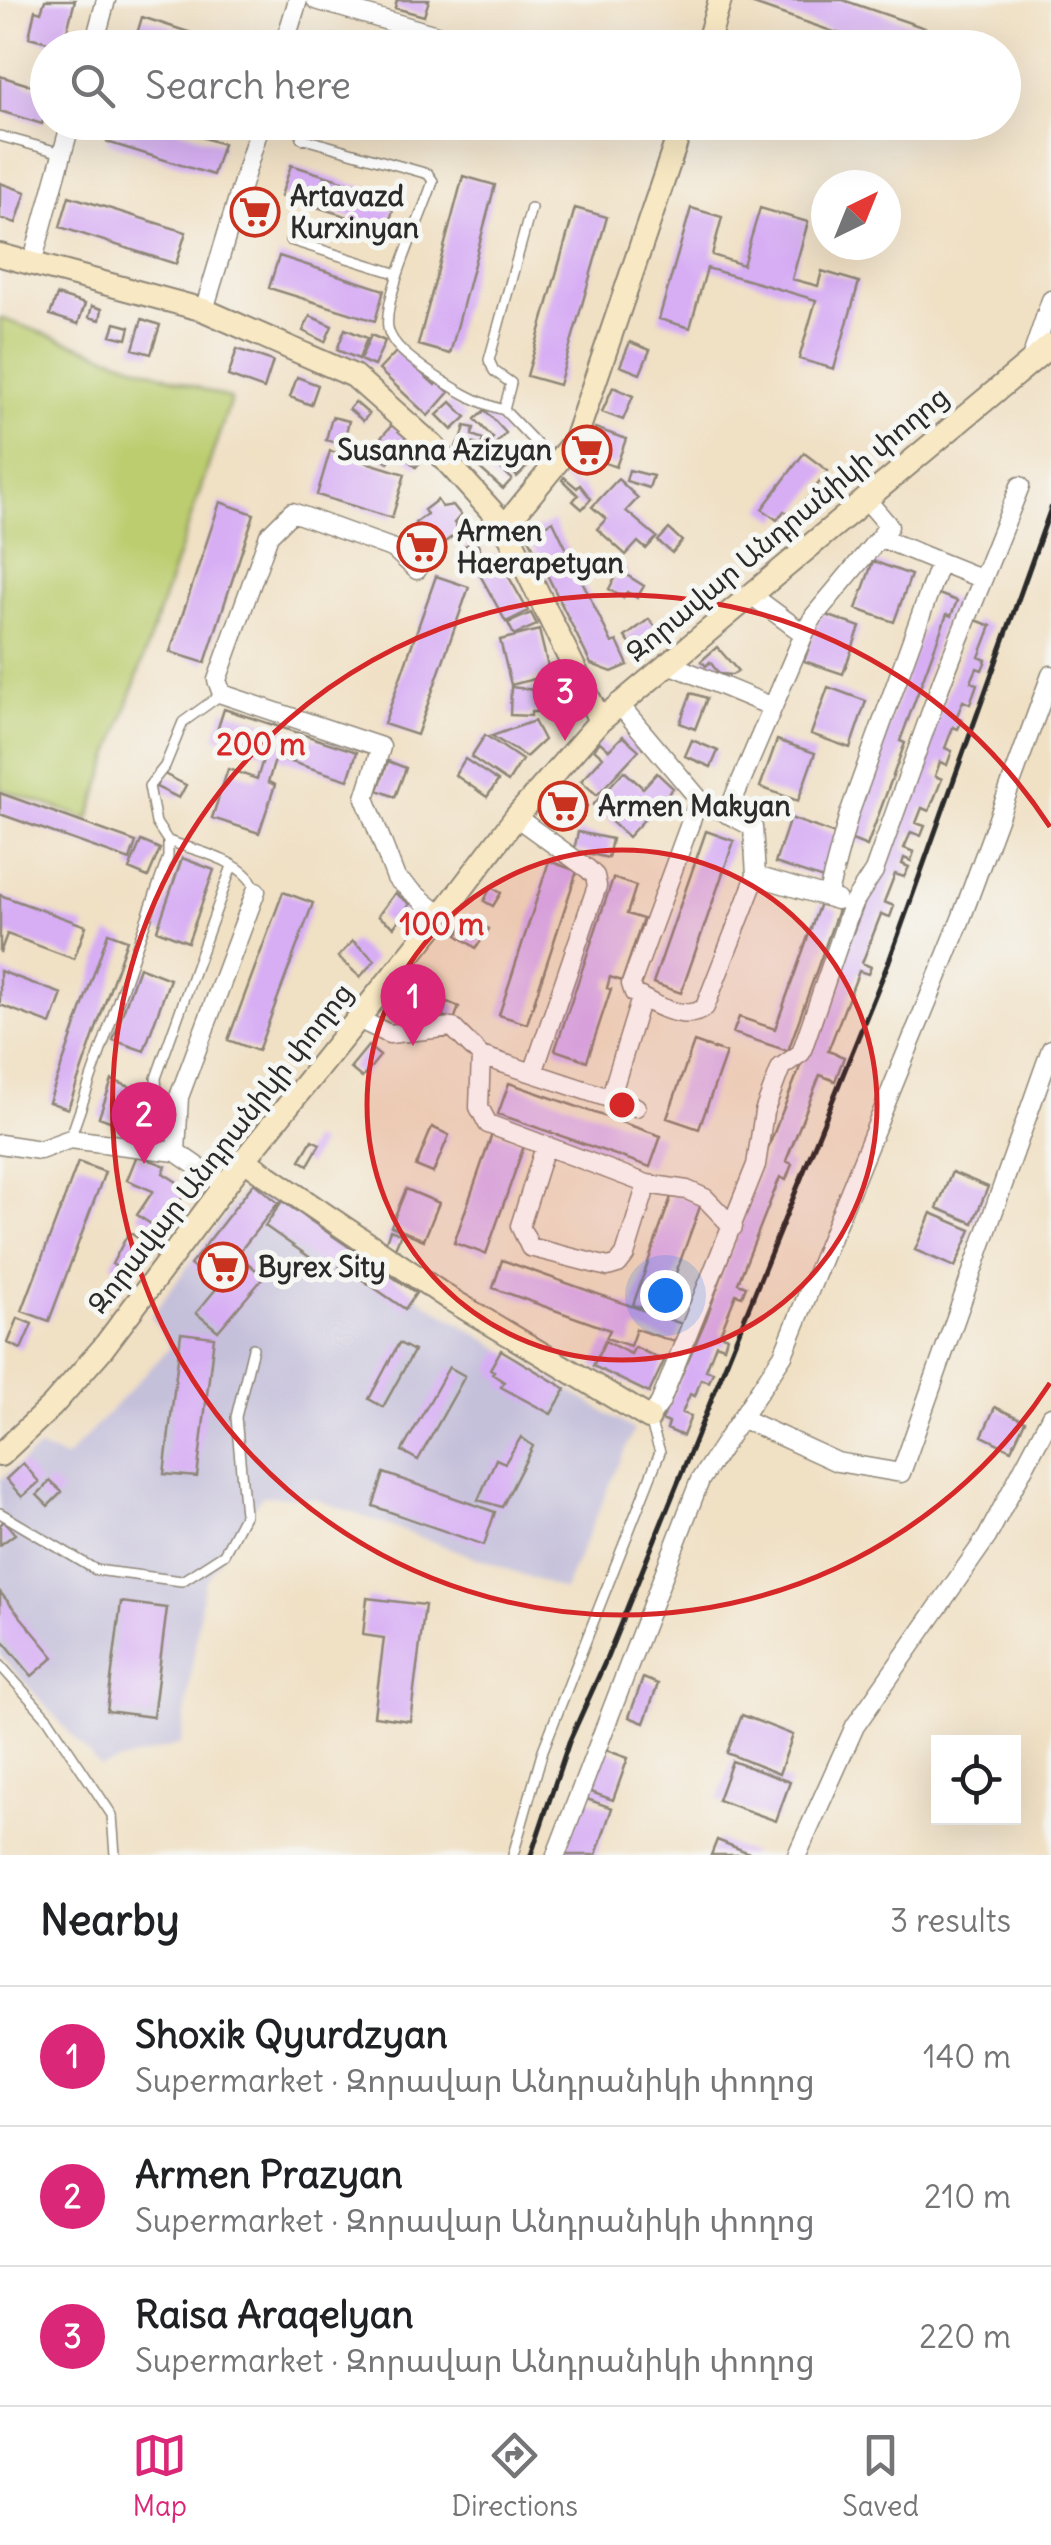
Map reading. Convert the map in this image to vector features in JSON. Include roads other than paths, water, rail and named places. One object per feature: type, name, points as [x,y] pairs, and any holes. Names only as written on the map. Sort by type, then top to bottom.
[{"type":"street","points":[[97,30],[106,0]]},
{"type":"street","points":[[289,30],[298,0]]},
{"type":"street","points":[[316,0],[419,30]]},
{"type":"street","points":[[711,30],[720,0]]},
{"type":"street","points":[[32,263],[66,140]]},
{"type":"street","points":[[204,310],[255,140]]},
{"type":"street","points":[[505,526],[575,440],[677,140]]},
{"type":"street","points":[[0,254],[204,310],[354,376],[433,446],[505,526],[600,720]]},
{"type":"street","points":[[1030,362],[1051,300]]},
{"type":"street","name":"Զորավար Անդրանիկի փողոց","points":[[0,1454],[52,1406],[102,1348],[244,1160],[442,916],[516,817],[600,720],[1051,345]]},
{"type":"street","points":[[244,1160],[448,1298],[649,1418],[660,1403],[733,1227],[756,1166],[770,1097],[781,1067],[801,1053],[852,904],[874,871],[1020,486]]},
{"type":"street","points":[[726,814],[814,616],[882,538],[888,523],[865,498]]},
{"type":"street","points":[[417,570],[394,550],[292,512],[269,535],[217,680],[222,694],[380,747],[365,798],[396,878],[442,916]]},
{"type":"street","points":[[882,538],[982,579]]},
{"type":"street","points":[[827,897],[849,814],[940,562]]},
{"type":"street","points":[[750,594],[804,634]]},
{"type":"street","points":[[666,662],[773,706]]},
{"type":"street","points":[[556,1855],[700,1480],[782,1356],[961,919],[1051,674]]},
{"type":"street","points":[[618,703],[698,799],[752,827],[756,876],[705,1007],[686,1015],[640,998],[631,984],[698,799]]},
{"type":"street","points":[[516,817],[588,869],[598,886],[533,1074]]},
{"type":"street","points":[[756,876],[852,904]]},
{"type":"street","points":[[176,1152],[178,1096],[256,891]]},
{"type":"street","points":[[610,1099],[640,998]]},
{"type":"street","points":[[358,1019],[388,1034],[452,1027],[481,1056],[636,1107]]},
{"type":"street","points":[[742,1418],[838,1462],[901,1474],[1051,1048]]},
{"type":"street","points":[[481,1056],[478,1090],[482,1116],[488,1124],[647,1184],[687,1190],[706,1198],[733,1227]]},
{"type":"street","points":[[0,1144],[40,1150],[70,1139],[176,1152],[224,1186]]},
{"type":"street","points":[[545,1146],[520,1226],[530,1246],[608,1267],[618,1264],[647,1184]]},
{"type":"street","points":[[797,1855],[855,1726],[987,1537],[1051,1416]]},
{"type":"lane","points":[[0,136],[62,153]]},
{"type":"lane","points":[[308,140],[428,174],[433,181],[398,274],[388,326],[392,338],[416,363],[441,380],[486,406],[504,410],[556,465]]},
{"type":"lane","points":[[504,410],[511,383],[494,371],[488,360],[531,208]]},
{"type":"lane","points":[[290,240],[398,274]]},
{"type":"lane","points":[[70,1139],[168,856],[168,841],[156,822],[149,786],[166,766],[184,722],[222,694]]},
{"type":"lane","points":[[168,841],[232,866],[254,882],[256,891]]},
{"type":"lane","points":[[178,1118],[157,1093],[156,1078],[232,866]]},
{"type":"lane","points":[[0,1513],[96,1570],[182,1581],[224,1554],[244,1514],[236,1417],[253,1348]]},
{"type":"lane","points":[[513,1855],[543,1750],[660,1452],[649,1418]]},
{"type":"lane","points":[[0,1665],[48,1720],[112,1815],[115,1855]]},
{"type":"railway","points":[[531,1855],[569,1742],[606,1660],[889,961],[1051,508]]},
{"type":"place","name":"Artavazd Kurxinyan","points":[[255,212]]},
{"type":"place","name":"Susanna Azizyan","points":[[587,450]]},
{"type":"place","name":"Armen Haerapetyan","points":[[422,547]]},
{"type":"place","name":"Raisa Araqelyan","points":[[565,741]]},
{"type":"place","name":"Armen Makyan","points":[[563,806]]},
{"type":"place","name":"Shoxik Qyurdzyan","points":[[413,1046]]},
{"type":"place","name":"Armen Prazyan","points":[[144,1164]]},
{"type":"place","name":"Byrex Sity","points":[[223,1267]]}]
